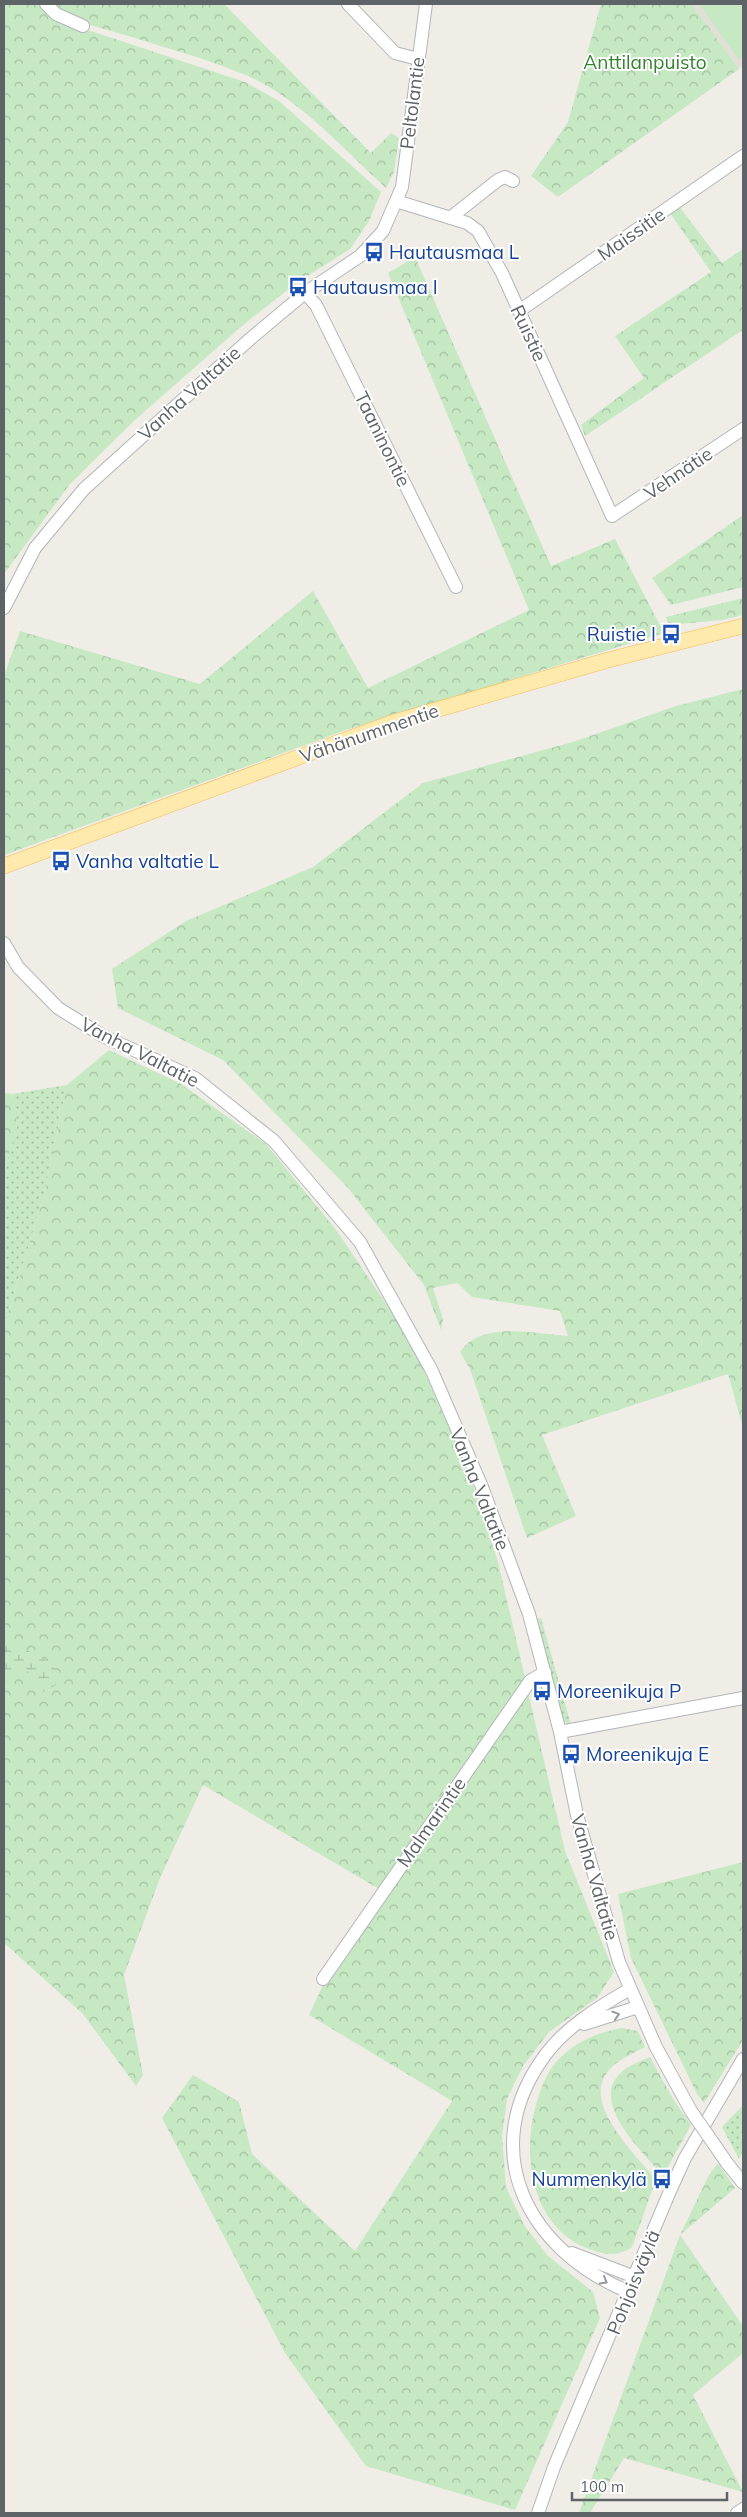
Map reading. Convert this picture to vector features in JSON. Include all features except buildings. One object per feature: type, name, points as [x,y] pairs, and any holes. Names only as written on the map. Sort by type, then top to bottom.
[{"type":"main road","name":"Vähänummentie","points":[[4,866],[391,723],[608,660],[743,626]]},
{"type":"street","points":[[46,4],[56,14],[83,26]]},
{"type":"street","points":[[348,4],[395,53],[418,59]]},
{"type":"street","name":"Peltolantie","points":[[396,202],[402,187],[426,4]]},
{"type":"street","name":"Maissitie","points":[[519,311],[743,156]]},
{"type":"street","points":[[450,218],[498,180],[505,177],[513,181]]},
{"type":"street","name":"Ruistie","points":[[396,202],[467,223],[478,231],[502,273],[612,516]]},
{"type":"street","name":"Vanha Valtatie","points":[[4,608],[35,548],[84,489],[205,378],[305,293],[360,256],[383,231],[396,202]]},
{"type":"street","name":"Taaninontie","points":[[305,293],[316,305],[456,587]]},
{"type":"street","name":"Vehnätie","points":[[612,516],[743,429]]},
{"type":"street","name":"Vanha Valtatie","points":[[4,943],[18,967],[58,1008],[103,1036],[195,1078],[274,1141],[360,1242],[432,1371],[482,1487],[529,1614],[560,1732],[576,1815],[608,1926],[630,1989],[656,2047],[691,2111],[743,2184]]},
{"type":"street","name":"Malmarintie","points":[[323,1978],[530,1681],[545,1672]]},
{"type":"street","points":[[560,1732],[743,1698]]},
{"type":"street","points":[[629,2292],[589,2272],[555,2242],[532,2214],[522,2197],[515,2174],[513,2133],[524,2090],[546,2053],[562,2036],[611,2000],[630,1989]]},
{"type":"street","points":[[562,2036],[590,2022],[638,2007]]},
{"type":"street","name":"Pohjoisväylä","points":[[538,2513],[554,2467],[685,2158],[743,2058]]},
{"type":"street","points":[[555,2242],[576,2255],[635,2277]]},
{"type":"street","points":[[737,2513],[743,2509]]},
{"type":"shaded area","points":[[692,4],[743,4],[743,66],[739,69]]},
{"type":"green space","points":[[4,4],[46,4],[79,27],[245,82],[279,101],[381,192],[369,221],[350,249],[296,283],[242,326],[136,419],[70,484],[4,574]]},
{"type":"green space","points":[[53,4],[224,4],[371,153],[391,133],[399,138],[394,172],[386,188],[321,126],[286,98],[267,86],[218,64],[86,24],[68,15]]},
{"type":"green space","name":"Anttilanpuisto","points":[[601,4],[692,4],[739,69],[558,197],[531,176],[568,122]]},
{"type":"green space","points":[[699,4],[743,4],[743,56],[739,60]]},
{"type":"green space","points":[[679,206],[722,263],[743,249],[743,333],[741,331],[585,436],[581,425],[644,378],[615,336],[711,272],[670,213]]},
{"type":"green space","points":[[415,257],[551,566],[615,539],[664,633],[346,730],[4,855],[4,676],[20,631],[200,684],[313,591],[368,688],[529,610],[388,273]]},
{"type":"green space","points":[[743,515],[743,587],[671,605],[652,578]]},
{"type":"green space","points":[[743,598],[743,615],[722,620],[669,625],[666,617]]},
{"type":"green space","points":[[743,689],[743,1428],[728,1374],[542,1435],[576,1516],[527,1538],[470,1369],[460,1352],[469,1342],[495,1332],[510,1331],[568,1336],[560,1311],[472,1297],[457,1283],[433,1288],[443,1319],[441,1330],[424,1285],[348,1188],[223,1060],[118,1008],[112,969],[186,921],[313,867],[423,783],[576,741],[676,706]]},
{"type":"green space","points":[[109,1050],[181,1084],[266,1144],[337,1231],[409,1338],[467,1467],[498,1562],[526,1682],[379,1889],[203,1785],[160,1878],[124,1975],[143,2075],[136,2086],[83,2014],[4,1943],[4,1328],[44,1195],[67,1085]]},
{"type":"green space","points":[[67,1085],[44,1195],[4,1328],[4,1172],[17,1126],[12,1094]]},
{"type":"green space","points":[[4,1093],[12,1094],[17,1126],[4,1172]]},
{"type":"green space","points":[[541,1618],[571,1725],[563,1721],[537,1619]]},
{"type":"green space","points":[[4,1635],[13,1643],[54,1664],[56,1685],[43,1692],[31,1674],[20,1665],[4,1684]]},
{"type":"green space","points":[[528,1692],[565,1851],[614,1972],[597,1998],[549,2032],[523,2066],[507,2099],[502,2136],[506,2187],[524,2225],[547,2255],[593,2292],[600,2318],[515,2510],[366,2466],[285,2353],[162,2118],[193,2075],[239,2102],[252,2154],[355,2251],[452,2101],[309,2015],[325,1981]]},
{"type":"green space","points":[[743,1862],[743,2040],[704,2103],[697,2094],[631,1958],[618,1894]]},
{"type":"green space","points":[[621,2028],[638,2031],[645,2047],[618,2062],[607,2073],[601,2085],[601,2098],[612,2124],[655,2182],[632,2247],[623,2252],[607,2254],[592,2250],[571,2240],[555,2225],[543,2207],[535,2186],[531,2164],[530,2141],[538,2098],[546,2078],[554,2065],[564,2054],[586,2039]]},
{"type":"green space","points":[[650,2057],[673,2099],[691,2125],[663,2176],[624,2130],[616,2116],[612,2102],[611,2089],[620,2073]]},
{"type":"green space","points":[[743,2105],[743,2152],[739,2159],[722,2127]]},
{"type":"green space","points":[[718,2163],[735,2188],[680,2235],[709,2175]]},
{"type":"green space","points":[[680,2235],[743,2326],[743,2353],[693,2395],[743,2492],[624,2458],[590,2513],[579,2513]]},
{"type":"place","name":"Hautausmaa L","points":[[374,252]]},
{"type":"place","name":"Hautausmaa I","points":[[298,287]]},
{"type":"place","name":"Ruistie I","points":[[671,634]]},
{"type":"place","name":"Vanha valtatie L","points":[[61,861]]},
{"type":"place","name":"Moreenikuja P","points":[[542,1691]]},
{"type":"place","name":"Moreenikuja E","points":[[571,1754]]},
{"type":"place","name":"Nummenkylä","points":[[662,2179]]}]
